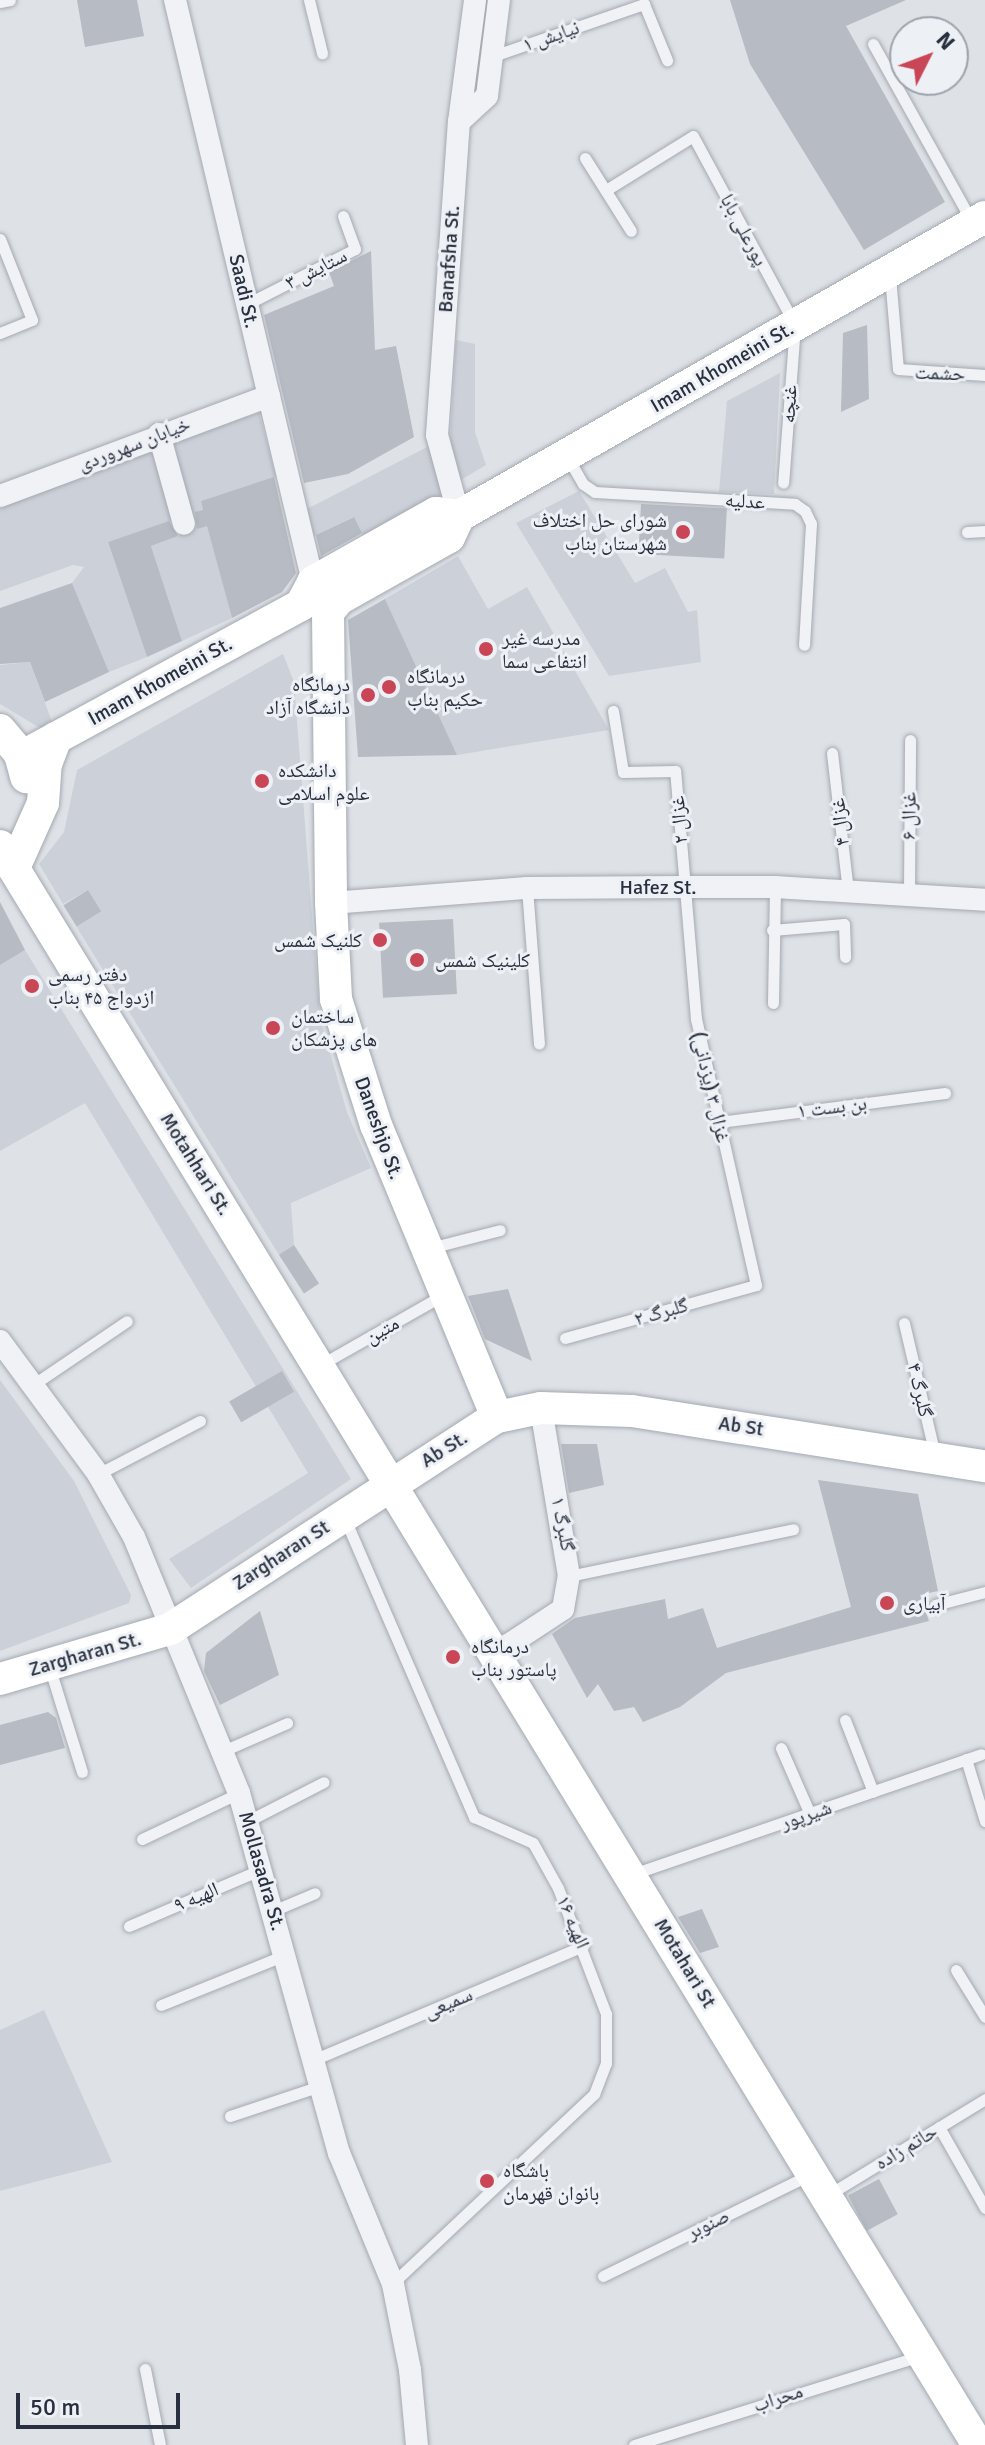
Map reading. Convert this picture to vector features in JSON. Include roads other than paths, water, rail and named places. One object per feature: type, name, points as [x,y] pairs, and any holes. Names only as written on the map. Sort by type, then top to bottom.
[{"type":"main road","name":"Imam Khomeini St.","points":[[21,757],[318,595],[449,537],[459,516],[979,220]]},
{"type":"main road","name":"Daneshjo St.","points":[[318,595],[313,610],[326,632],[336,999],[376,1125],[497,1417]]},
{"type":"main road","points":[[0,730],[21,757],[25,802],[5,851]]},
{"type":"main road","points":[[5,851],[43,803],[46,764],[56,738]]},
{"type":"main road","name":"Motahhari St.","points":[[5,851],[392,1482]]},
{"type":"main road","name":"Ab St","points":[[497,1417],[541,1408],[632,1411],[985,1466]]},
{"type":"main road","name":"Ab St.","points":[[392,1482],[497,1417]]},
{"type":"main road","name":"Zargharan St","points":[[170,1629],[348,1527],[392,1482]]},
{"type":"main road","name":"Motahari St","points":[[392,1482],[978,2445]]},
{"type":"main road","name":"Zargharan St.","points":[[0,1679],[170,1629]]},
{"type":"street","name":"Saadi St.","points":[[175,0],[318,595]]},
{"type":"street","name":"Banafsha St.","points":[[459,516],[437,435],[459,122],[475,0]]},
{"type":"street","points":[[459,122],[487,96],[499,0]]},
{"type":"street","name":"خیابان سهروردی","points":[[0,496],[159,434],[269,396]]},
{"type":"street","points":[[159,434],[184,524]]},
{"type":"street","name":"Hafez St.","points":[[331,903],[527,888],[684,887],[775,887],[985,900]]},
{"type":"street","name":"Mollasadra St.","points":[[0,1341],[98,1474],[134,1537],[239,1793],[275,1910],[320,2086],[364,2221],[393,2284],[410,2370],[417,2445]]},
{"type":"street","name":"گلبرگ ۱","points":[[496,1653],[563,1609],[569,1576],[541,1408]]},
{"type":"lane","points":[[0,2],[10,0]]},
{"type":"lane","points":[[309,0],[322,53]]},
{"type":"lane","name":"نیایش ۱","points":[[492,56],[644,4],[667,60]]},
{"type":"lane","points":[[873,44],[979,220]]},
{"type":"lane","name":"پورعلی بابا","points":[[606,190],[693,136],[795,325]]},
{"type":"lane","points":[[585,158],[631,231]]},
{"type":"lane","name":"ستایش ۳","points":[[247,304],[355,249],[343,216]]},
{"type":"lane","points":[[0,239],[32,320],[0,333]]},
{"type":"lane","name":"حشمت","points":[[890,271],[898,369],[985,375]]},
{"type":"lane","name":"غنچه","points":[[783,483],[795,325]]},
{"type":"lane","name":"عدلیه","points":[[567,455],[583,484],[595,492],[795,504],[805,511],[811,524],[804,645]]},
{"type":"lane","points":[[967,532],[985,531]]},
{"type":"lane","name":"غزال ۲","points":[[613,711],[623,772],[675,771],[684,887]]},
{"type":"lane","name":"غزال ۶","points":[[909,893],[910,740]]},
{"type":"lane","name":"غزال ۴","points":[[832,753],[848,891]]},
{"type":"lane","name":"غزال ۳ (یزدانی)","points":[[684,887],[696,1019],[756,1285]]},
{"type":"lane","points":[[773,1003],[775,887]]},
{"type":"lane","points":[[527,888],[539,1044]]},
{"type":"lane","points":[[772,930],[844,924],[845,957]]},
{"type":"lane","name":"بن بست ۱","points":[[719,1122],[945,1093]]},
{"type":"lane","points":[[426,1249],[500,1230]]},
{"type":"lane","name":"گلبرگ ۲","points":[[565,1338],[756,1285]]},
{"type":"lane","name":"متین","points":[[320,1365],[444,1295]]},
{"type":"lane","points":[[34,1384],[127,1321]]},
{"type":"lane","name":"گلبرگ ۴","points":[[904,1323],[935,1456]]},
{"type":"lane","points":[[98,1474],[200,1421]]},
{"type":"lane","name":"الهیه ۱۶","points":[[348,1527],[474,1817],[533,1843],[583,1946],[606,2014],[606,2063],[594,2094],[393,2284]]},
{"type":"lane","points":[[569,1576],[793,1529]]},
{"type":"lane","points":[[935,1605],[985,1592]]},
{"type":"lane","points":[[49,1664],[82,1772]]},
{"type":"lane","points":[[845,1720],[873,1792]]},
{"type":"lane","points":[[223,1751],[287,1723]]},
{"type":"lane","points":[[781,1748],[810,1814]]},
{"type":"lane","name":"شیرپور","points":[[631,1875],[981,1754]]},
{"type":"lane","points":[[966,1759],[985,1821]]},
{"type":"lane","points":[[248,1821],[324,1782]]},
{"type":"lane","points":[[142,1839],[239,1793]]},
{"type":"lane","name":"الهیه ۹","points":[[129,1926],[262,1868]]},
{"type":"lane","points":[[275,1910],[315,1893]]},
{"type":"lane","name":"سمیعی","points":[[313,2060],[583,1946]]},
{"type":"lane","points":[[161,2005],[286,1955]]},
{"type":"lane","points":[[956,1970],[985,2017]]},
{"type":"lane","points":[[230,2116],[320,2086]]},
{"type":"lane","name":"حاتم زاده","points":[[820,2184],[939,2127],[985,2099]]},
{"type":"lane","points":[[939,2127],[985,2208]]},
{"type":"lane","name":"صنوبر","points":[[603,2276],[820,2184]]},
{"type":"lane","name":"محراب","points":[[634,2445],[923,2354]]},
{"type":"lane","points":[[145,2369],[160,2445]]},
{"type":"place","name":"شورای حل اختلاف شهرستان بناب","points":[[683,532]]},
{"type":"place","name":"مدرسه غیر انتفاعی سما","points":[[486,649]]},
{"type":"place","name":"درمانگاه حکیم بناب","points":[[389,687]]},
{"type":"place","name":"درمانگاه دانشگاه آزاد","points":[[368,695]]},
{"type":"place","name":"دانشکده علوم اسلامی","points":[[262,781]]},
{"type":"place","name":"کلنیک شمس","points":[[380,940]]},
{"type":"place","name":"کلینیک شمس","points":[[417,960]]},
{"type":"place","name":"دفتر رسمی ازدواج ۴۵ بناب","points":[[32,986]]},
{"type":"place","name":"ساختمان های پزشکان","points":[[273,1028]]},
{"type":"place","name":"آبیاری","points":[[887,1603]]},
{"type":"place","name":"درمانگاه پاستور بناب","points":[[453,1657]]},
{"type":"place","name":"باشگاه بانوان قهرمان","points":[[487,2181]]}]
